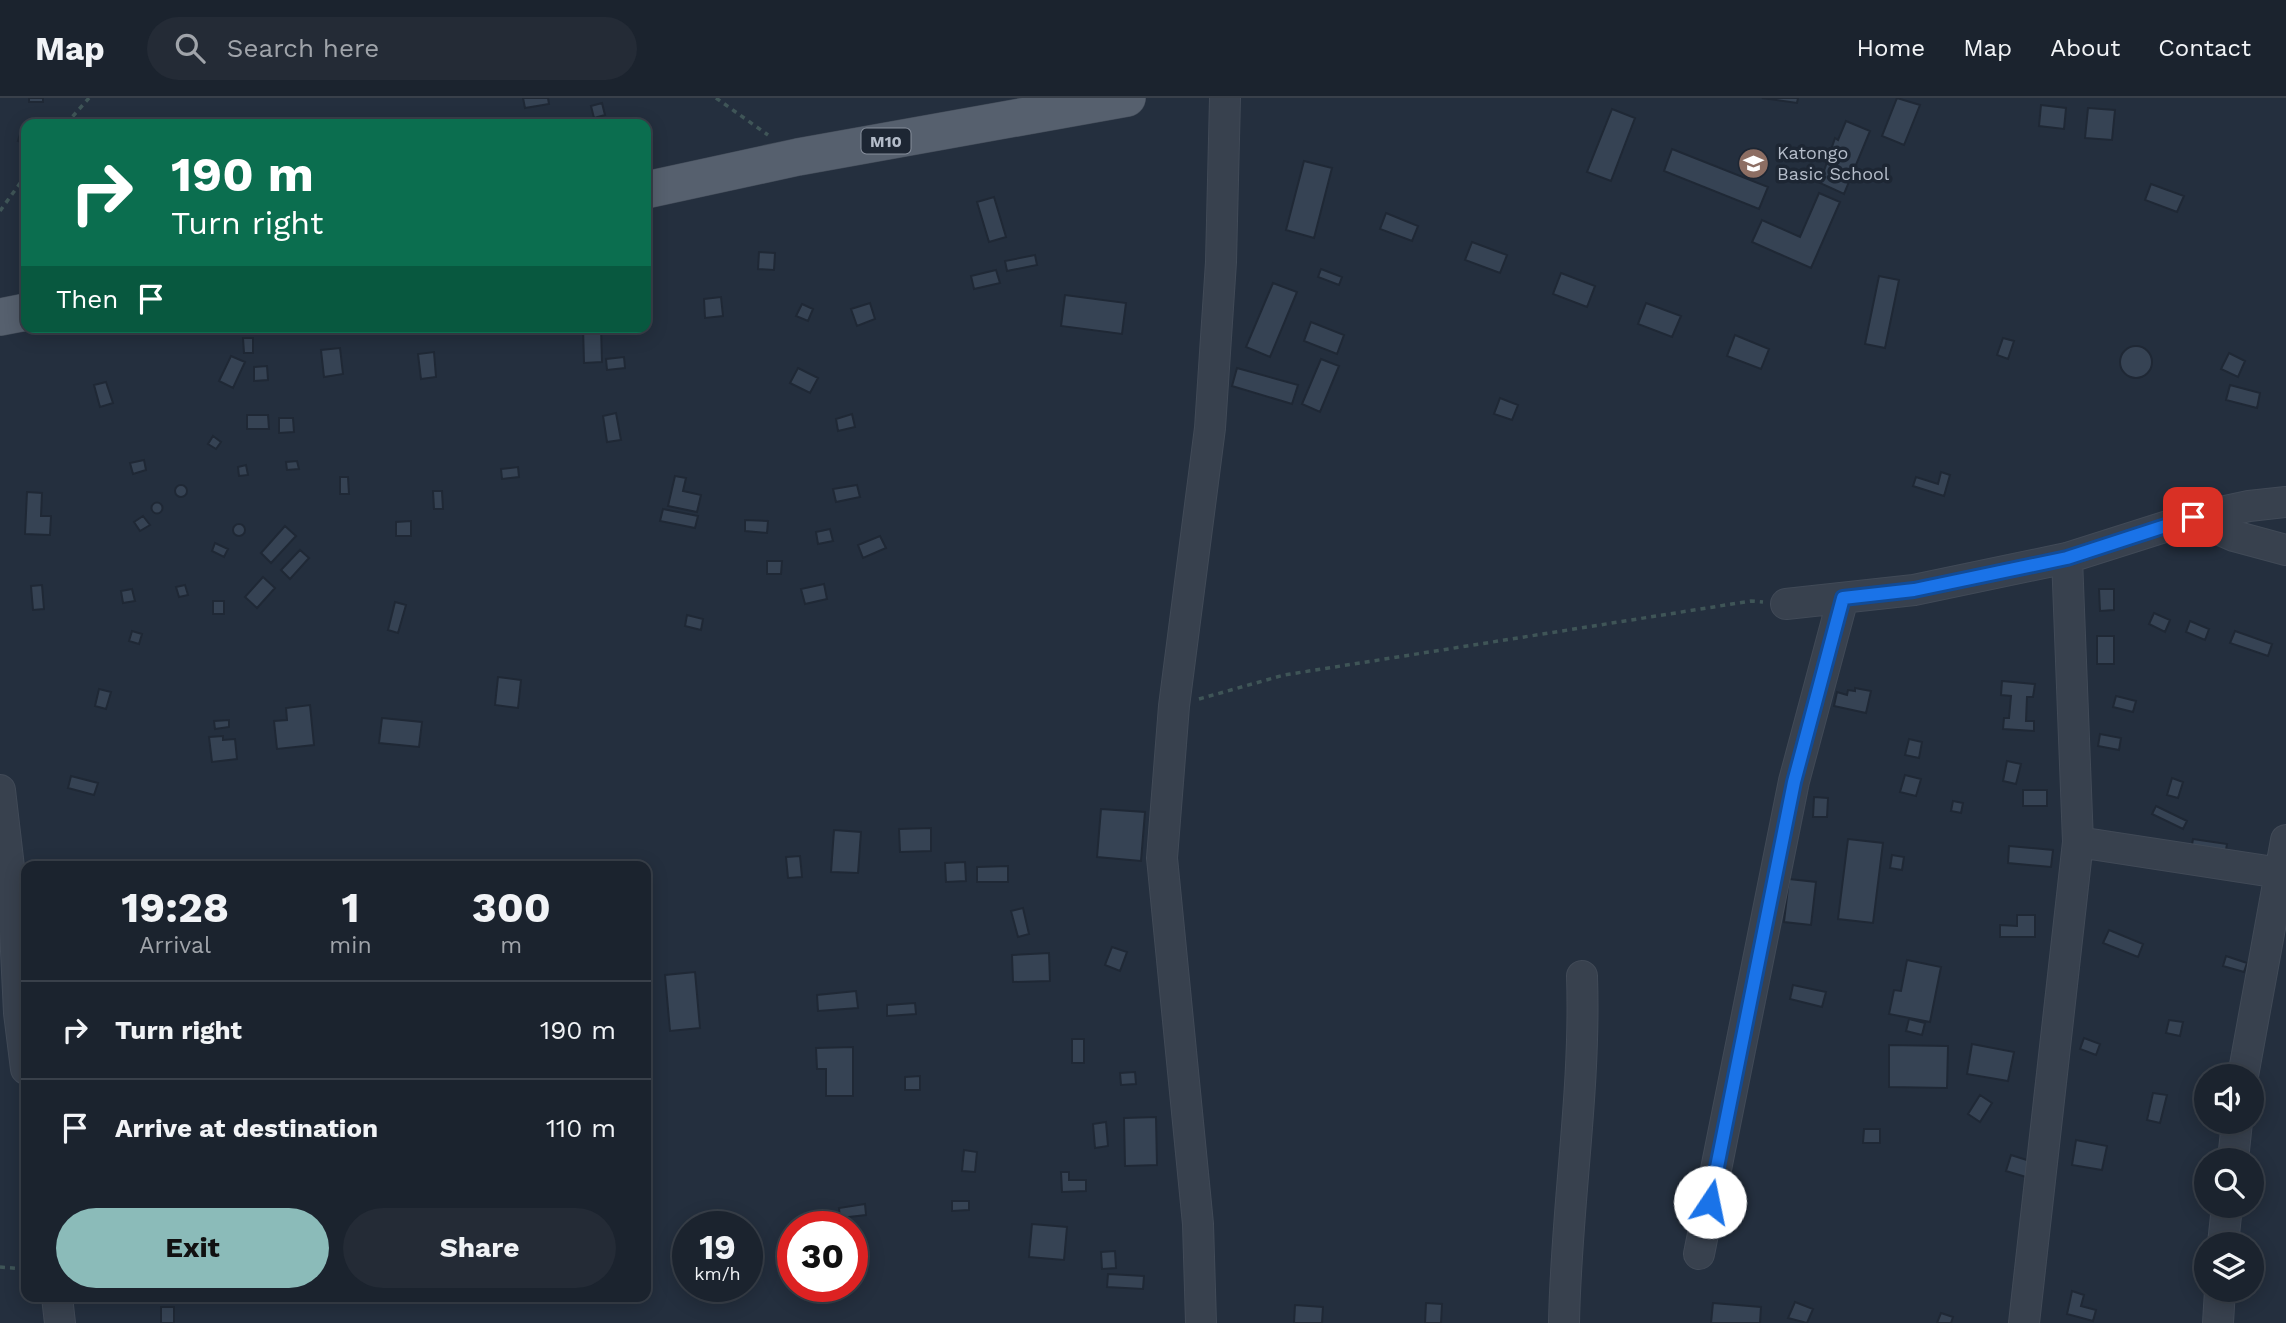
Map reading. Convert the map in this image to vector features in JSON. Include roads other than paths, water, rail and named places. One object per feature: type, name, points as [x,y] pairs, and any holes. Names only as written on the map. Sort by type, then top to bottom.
[{"type":"main road","name":"M10","points":[[651,189],[798,157],[1127,98]]},
{"type":"main road","points":[[0,317],[21,313]]},
{"type":"street","points":[[1201,1323],[1198,1224],[1161,858],[1174,706],[1184,646],[1196,520],[1210,428],[1221,262],[1225,98]]},
{"type":"street","points":[[1786,604],[1914,590],[2067,558],[2193,517],[2286,502]]},
{"type":"street","points":[[2193,517],[2234,536],[2286,550]]},
{"type":"street","points":[[2024,1323],[2078,842],[2067,558]]},
{"type":"street","points":[[1699,1254],[1794,782],[1843,598]]},
{"type":"street","points":[[0,790],[14,910],[21,1029]]},
{"type":"street","points":[[2245,1064],[2286,840]]},
{"type":"street","points":[[2078,842],[2282,873]]},
{"type":"street","points":[[1564,1323],[1565,1256],[1581,1092],[1582,976]]},
{"type":"street","points":[[58,1302],[60,1323]]},
{"type":"street","points":[[2218,1323],[2219,1302]]},
{"type":"place","name":"Katongo Basic School","points":[[1754,163]]}]
